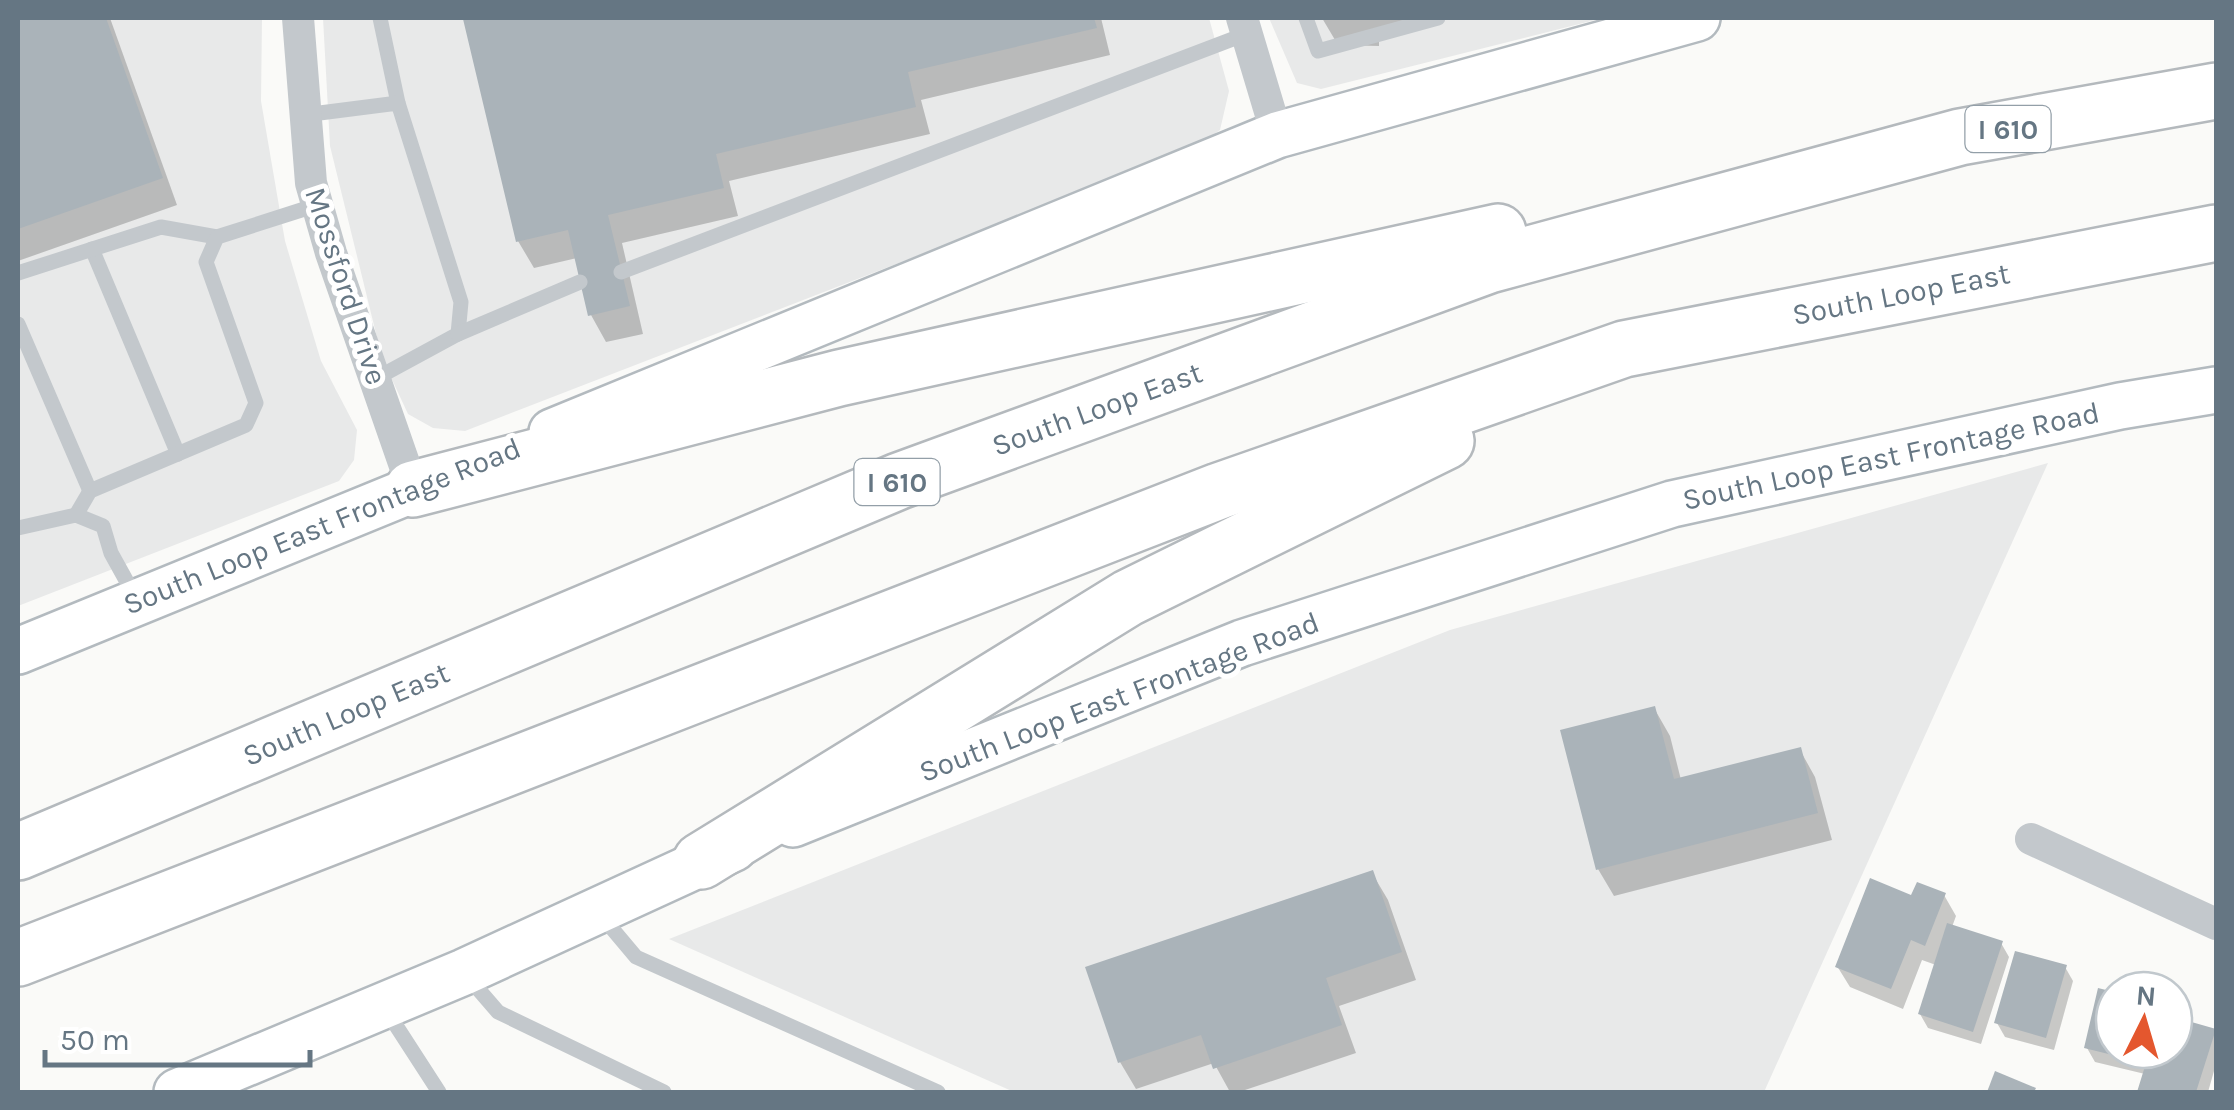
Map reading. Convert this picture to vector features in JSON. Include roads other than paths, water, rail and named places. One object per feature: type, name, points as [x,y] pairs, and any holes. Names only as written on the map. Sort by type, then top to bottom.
[{"type":"highway","name":"South Loop East","points":[[18,852],[899,482],[1489,266],[1960,137],[2216,91]]},
{"type":"highway","points":[[414,489],[839,378],[1485,234],[1802,181]]},
{"type":"highway","name":"South Loop East","points":[[18,958],[1219,491],[1624,348],[2216,233]]},
{"type":"highway","points":[[700,862],[1128,598],[1342,495],[1624,348]]},
{"type":"main road","name":"South Loop East Frontage Road","points":[[18,651],[1277,136],[1698,18]]},
{"type":"main road","name":"South Loop East Frontage Road","points":[[178,1092],[381,1003],[464,972],[700,862],[1242,643],[1672,504],[2120,406],[2216,390]]},
{"type":"street","name":"Mossford Drive","points":[[298,18],[304,115],[317,205],[414,489]]},
{"type":"street","points":[[1244,26],[1277,136]]},
{"type":"street","points":[[2031,839],[2216,924]]},
{"type":"lane","points":[[380,18],[398,103],[461,302],[458,334]]},
{"type":"lane","points":[[1306,18],[1318,51],[1438,18]]},
{"type":"lane","points":[[621,272],[1244,26]]},
{"type":"lane","points":[[304,115],[398,103]]},
{"type":"lane","points":[[18,273],[161,227],[217,236],[317,205]]},
{"type":"lane","points":[[76,515],[90,491],[246,426],[256,403],[206,262],[217,236]]},
{"type":"lane","points":[[92,249],[178,454]]},
{"type":"lane","points":[[375,379],[458,334],[580,282]]},
{"type":"lane","points":[[18,324],[90,491]]},
{"type":"lane","points":[[18,528],[76,515],[103,526],[111,553],[138,602]]},
{"type":"lane","points":[[596,910],[636,957],[938,1092]]},
{"type":"lane","points":[[464,972],[498,1012],[664,1092]]},
{"type":"lane","points":[[381,1003],[438,1092]]}]
